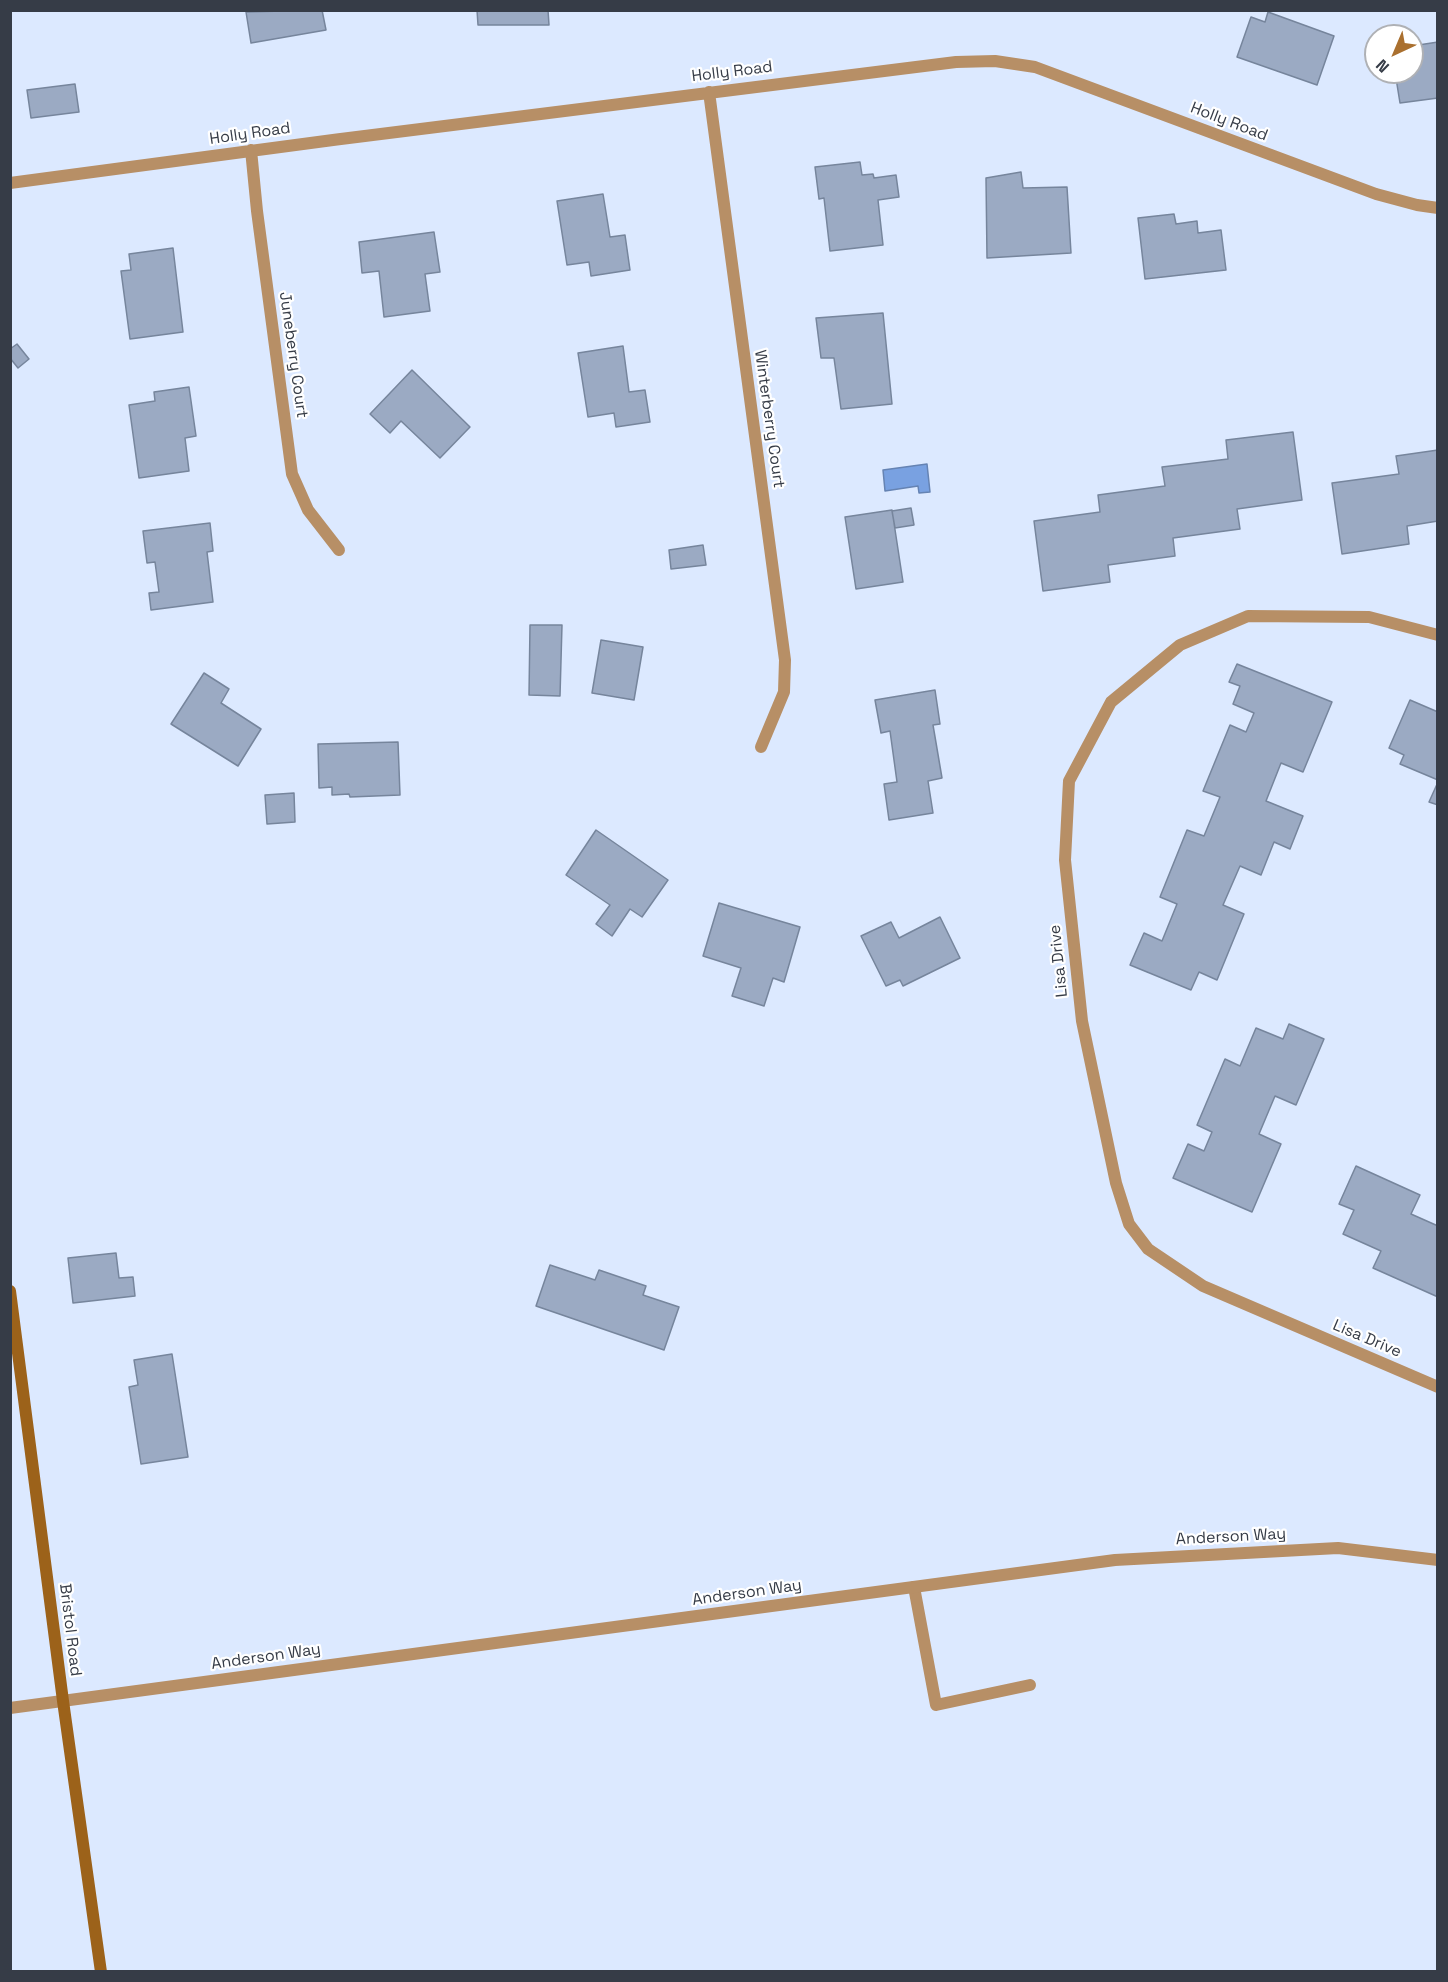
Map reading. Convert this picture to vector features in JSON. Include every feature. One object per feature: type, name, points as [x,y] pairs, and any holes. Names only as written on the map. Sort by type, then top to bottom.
[{"type":"main road","name":"Bristol Road","points":[[10,1292],[101,1971]]},
{"type":"street","name":"Holly Road","points":[[10,183],[709,92],[956,62],[995,60],[1035,67],[1376,195],[1417,206],[1437,208]]},
{"type":"street","name":"Winterberry Court","points":[[709,92],[785,660],[784,692],[761,747]]},
{"type":"street","name":"Juneberry Court","points":[[251,150],[292,474],[308,510],[339,550]]},
{"type":"street","name":"Lisa Drive","points":[[1437,635],[1369,617],[1248,616],[1180,645],[1111,702],[1069,781],[1065,860],[1082,1021],[1116,1183],[1129,1224],[1148,1249],[1203,1286],[1437,1387]]},
{"type":"street","name":"Anderson Way","points":[[10,1708],[1115,1560],[1338,1548],[1437,1560]]},
{"type":"street","points":[[914,1587],[936,1705],[1030,1685]]},
{"type":"water","points":[[927,464],[930,492],[919,493],[918,486],[885,491],[883,470]]},
{"type":"building","points":[[322,10],[326,30],[251,43],[246,12]]},
{"type":"building","points":[[477,10],[548,10],[549,25],[478,25]]},
{"type":"building","points":[[1268,12],[1334,36],[1317,85],[1237,57],[1251,17],[1265,22]]},
{"type":"building","points":[[1438,42],[1438,98],[1400,103],[1397,84],[1424,84],[1424,44]]},
{"type":"building","points":[[75,84],[79,112],[31,118],[27,90]]},
{"type":"building","points":[[860,162],[862,175],[873,174],[874,178],[896,175],[899,197],[878,200],[883,245],[830,251],[824,198],[819,199],[815,167]]},
{"type":"building","points":[[1021,172],[1023,188],[1067,187],[1071,253],[987,258],[986,178]]},
{"type":"building","points":[[603,194],[610,237],[625,235],[630,270],[591,276],[589,262],[567,265],[557,201]]},
{"type":"building","points":[[1174,214],[1176,224],[1197,221],[1198,233],[1221,230],[1226,270],[1145,279],[1138,218]]},
{"type":"building","points":[[434,232],[440,272],[425,274],[430,311],[384,317],[379,271],[362,273],[359,242]]},
{"type":"building","points":[[173,248],[183,332],[130,339],[121,271],[131,270],[129,254]]},
{"type":"building","points":[[883,313],[892,404],[841,409],[834,358],[821,358],[816,318]]},
{"type":"building","points":[[17,344],[29,359],[18,368],[10,358],[10,349]]},
{"type":"building","points":[[623,346],[629,392],[645,390],[650,422],[616,427],[614,413],[588,417],[578,353]]},
{"type":"building","points":[[412,370],[470,427],[440,458],[401,421],[390,433],[370,414]]},
{"type":"building","points":[[189,387],[196,436],[185,438],[189,471],[139,478],[129,405],[155,401],[154,392]]},
{"type":"building","points":[[1293,432],[1302,500],[1237,509],[1240,529],[1173,538],[1175,556],[1108,565],[1110,582],[1043,591],[1034,521],[1100,512],[1098,495],[1165,486],[1162,467],[1228,459],[1226,440]]},
{"type":"building","points":[[1438,450],[1438,521],[1407,526],[1409,544],[1342,554],[1332,483],[1399,474],[1396,456]]},
{"type":"building","points":[[911,508],[914,525],[895,528],[892,511]]},
{"type":"building","points":[[892,510],[903,582],[856,589],[845,517]]},
{"type":"building","points":[[210,523],[213,551],[207,552],[213,602],[151,610],[149,593],[159,592],[155,562],[147,563],[143,531]]},
{"type":"building","points":[[703,545],[706,565],[671,569],[669,550]]},
{"type":"building","points":[[530,625],[562,625],[560,696],[529,695]]},
{"type":"building","points":[[601,640],[643,647],[634,700],[592,693]]},
{"type":"building","points":[[1237,664],[1332,702],[1303,772],[1281,763],[1266,801],[1303,816],[1290,849],[1274,842],[1261,875],[1240,866],[1223,905],[1244,914],[1217,980],[1199,972],[1191,990],[1130,965],[1144,933],[1162,941],[1177,904],[1160,897],[1187,830],[1204,836],[1220,797],[1203,791],[1230,725],[1246,732],[1254,713],[1233,704],[1240,686],[1229,682]]},
{"type":"building","points":[[204,673],[229,689],[221,703],[261,729],[238,766],[171,724]]},
{"type":"building","points":[[935,690],[940,724],[933,725],[942,778],[928,781],[933,813],[889,820],[884,784],[897,782],[890,731],[881,733],[875,700]]},
{"type":"building","points":[[1410,700],[1438,712],[1438,780],[1400,764],[1404,755],[1389,748]]},
{"type":"building","points":[[398,742],[400,795],[350,797],[349,794],[332,795],[332,787],[319,788],[318,744]]},
{"type":"building","points":[[1438,782],[1438,805],[1429,802]]},
{"type":"building","points":[[294,793],[295,822],[267,824],[265,795]]},
{"type":"building","points":[[596,830],[668,880],[642,917],[630,909],[612,936],[596,924],[610,905],[566,875]]},
{"type":"building","points":[[719,903],[800,927],[784,982],[773,978],[764,1006],[732,996],[741,968],[703,956]]},
{"type":"building","points":[[940,917],[960,958],[903,986],[900,980],[886,986],[861,936],[891,922],[899,938]]},
{"type":"building","points":[[1289,1024],[1324,1039],[1296,1105],[1275,1096],[1259,1134],[1281,1144],[1252,1212],[1173,1178],[1188,1144],[1204,1151],[1212,1132],[1197,1125],[1225,1059],[1240,1066],[1256,1028],[1283,1039]]},
{"type":"building","points":[[1356,1166],[1420,1195],[1411,1214],[1438,1226],[1438,1297],[1373,1268],[1381,1251],[1343,1234],[1354,1210],[1339,1204]]},
{"type":"building","points":[[116,1253],[119,1278],[133,1277],[135,1296],[73,1303],[68,1258]]},
{"type":"building","points":[[550,1265],[595,1280],[599,1270],[646,1286],[643,1295],[679,1307],[664,1350],[536,1306]]},
{"type":"building","points":[[172,1354],[188,1457],[141,1464],[129,1387],[138,1385],[134,1360]]}]
